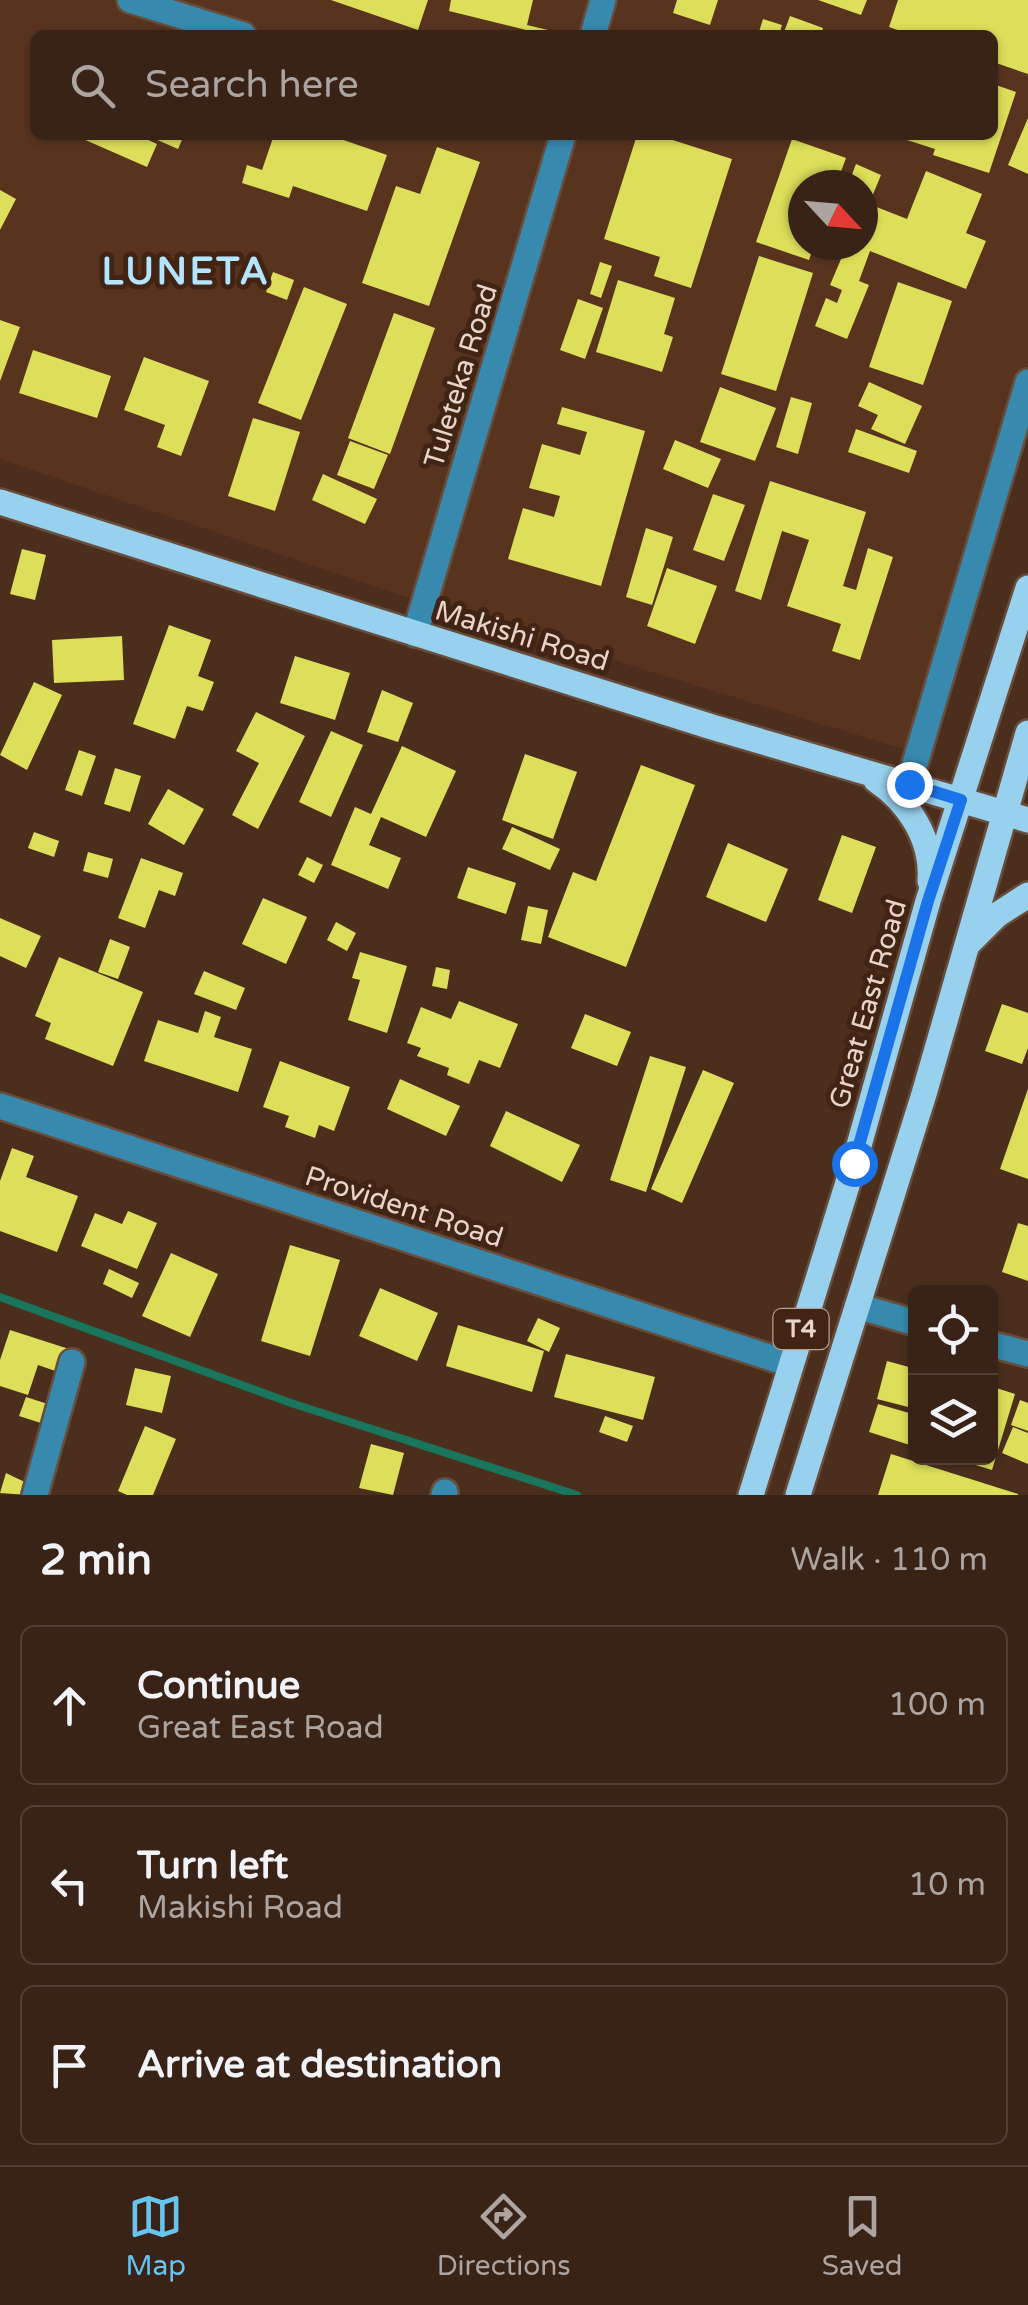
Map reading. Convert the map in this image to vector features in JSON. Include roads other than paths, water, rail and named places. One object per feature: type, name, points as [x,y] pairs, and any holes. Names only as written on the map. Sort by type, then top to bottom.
[{"type":"main road","name":"Makishi Road","points":[[0,502],[415,634],[1016,816]]},
{"type":"main road","name":"Great East Road","points":[[750,1495],[854,1163],[928,901],[1028,588]]},
{"type":"main road","name":"T4","points":[[798,1495],[968,944],[1016,816],[1028,732]]},
{"type":"main road","points":[[861,770],[888,788],[910,811],[924,839],[930,870],[928,901]]},
{"type":"main road","points":[[968,944],[997,915],[1028,895]]},
{"type":"street","points":[[130,0],[227,30]]},
{"type":"street","points":[[594,30],[603,0]]},
{"type":"street","name":"Tuleteka Road","points":[[415,634],[562,140]]},
{"type":"street","points":[[909,784],[1028,382]]},
{"type":"street","name":"Provident Road","points":[[0,1106],[790,1364]]},
{"type":"street","points":[[857,1306],[908,1321]]},
{"type":"street","points":[[998,1346],[1028,1354]]},
{"type":"street","points":[[35,1495],[72,1362]]},
{"type":"waterway","points":[[0,1297],[291,1403],[577,1495]]},
{"type":"district","name":"LUNETA","points":[[186,272]]}]
